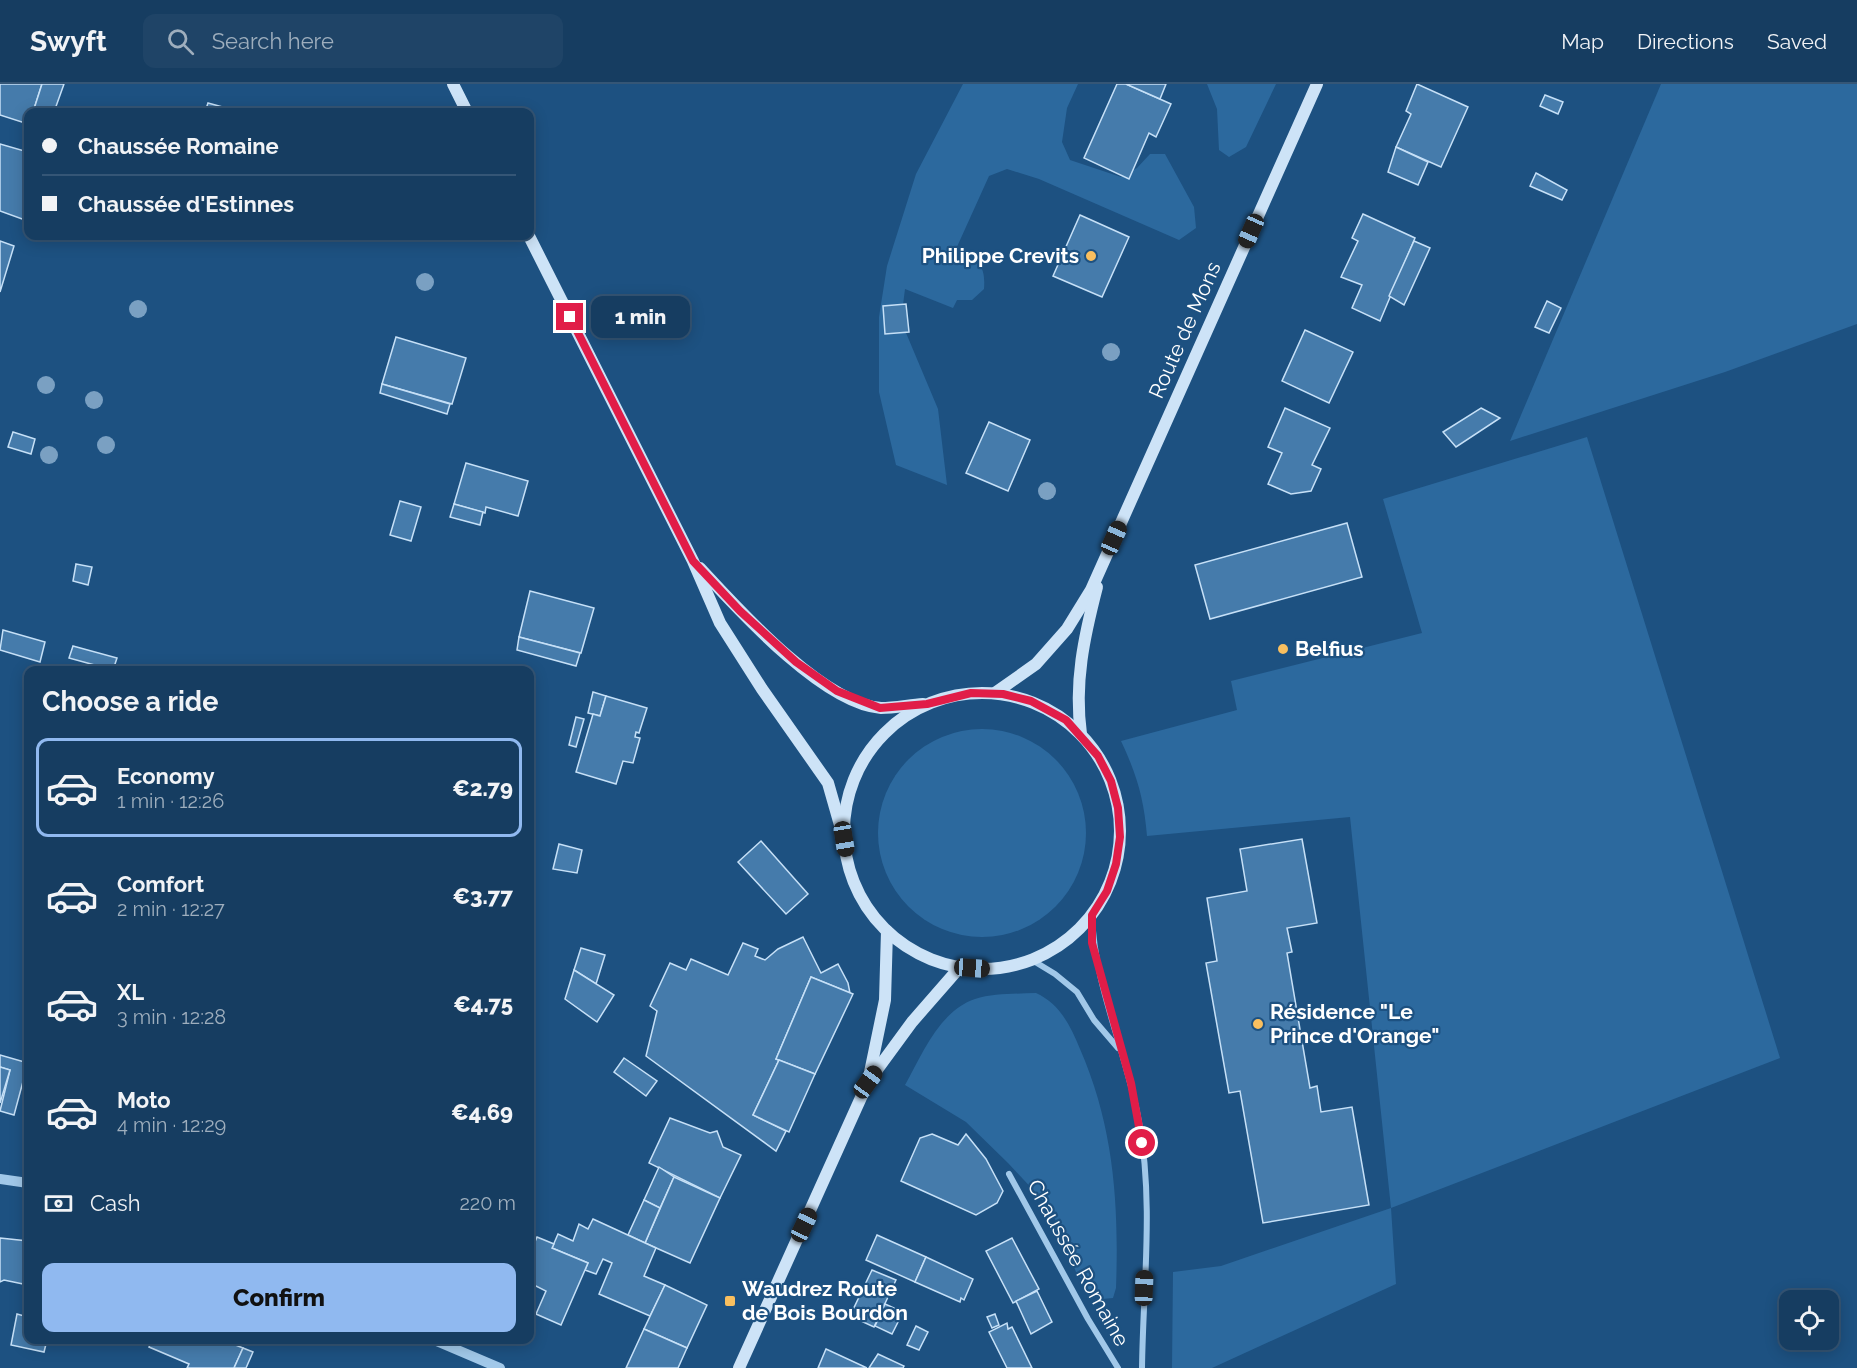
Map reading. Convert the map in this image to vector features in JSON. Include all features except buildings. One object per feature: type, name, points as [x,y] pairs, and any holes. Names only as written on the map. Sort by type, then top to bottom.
[{"type":"main road","points":[[453,84],[465,108]]},
{"type":"main road","name":"Route de Mons","points":[[995,693],[1036,664],[1067,629],[1090,590],[1317,84]]},
{"type":"main road","points":[[531,240],[693,561],[720,622],[762,689],[828,783],[857,889],[870,911],[887,931],[909,948],[933,960],[960,967],[992,968],[1032,960],[1065,941],[1092,915],[1107,891],[1116,864],[1120,837],[1118,808],[1111,781],[1098,756],[1081,734],[1049,709],[1031,701],[995,693],[949,696],[927,704],[891,726],[864,758],[848,797],[844,839]]},
{"type":"main road","name":"Route de Mons","points":[[1081,734],[1079,671],[1084,634],[1104,560]]},
{"type":"main road","points":[[693,561],[740,611],[780,648],[837,691],[880,708],[927,704]]},
{"type":"main road","points":[[868,1082],[885,1000],[887,931]]},
{"type":"main road","points":[[738,1368],[868,1082],[912,1022],[960,967]]},
{"type":"street","name":"Chaussée Romaine","points":[[1092,915],[1092,943],[1120,1051],[1131,1083],[1140,1125],[1146,1179],[1142,1368]]},
{"type":"street","name":"Chaussée Romaine","points":[[1032,960],[1055,974],[1077,992],[1094,1020],[1120,1051]]},
{"type":"street","name":"Chaussée Romaine","points":[[1010,1174],[1088,1319],[1118,1368]]},
{"type":"street","points":[[0,1179],[24,1183]]},
{"type":"street","points":[[443,1344],[500,1368]]},
{"type":"shaded area","points":[[963,84],[1078,84],[1067,108],[1062,142],[1070,160],[1121,177],[1137,168],[1150,154],[1165,154],[1194,207],[1196,228],[1179,240],[1039,179],[1007,169],[989,176],[956,249],[970,257],[982,268],[984,289],[972,300],[957,300],[953,308],[905,289],[901,321],[938,409],[947,485],[896,465],[879,392],[879,317],[887,266],[916,174]]},
{"type":"shaded area","points":[[1207,84],[1276,84],[1246,147],[1229,157],[1219,150],[1217,109]]},
{"type":"shaded area","points":[[1661,84],[1857,84],[1857,324],[1725,372],[1510,441]]},
{"type":"shaded area","points":[[1587,437],[1780,1058],[1391,1208],[1350,817],[1147,836],[1139,787],[1121,741],[1237,710],[1231,681],[1422,633],[1383,499]]},
{"type":"shaded area","points":[[972,729],[992,729],[1012,733],[1031,741],[1056,759],[1069,775],[1078,793],[1086,823],[1082,863],[1078,873],[1069,891],[1056,907],[1040,920],[1012,933],[992,937],[972,937],[952,933],[933,925],[916,914],[901,899],[882,863],[878,843],[878,823],[882,803],[890,784],[901,767],[916,752],[952,733]]},
{"type":"shaded area","points":[[1036,993],[1052,1003],[1068,1024],[1091,1078],[1100,1107],[1112,1166],[1115,1196],[1117,1257],[1116,1288],[1113,1298],[1102,1299],[1092,1294],[1076,1272],[1051,1209],[1008,1163],[966,1122],[905,1085],[933,1035],[951,1013],[962,1005],[990,996]]},
{"type":"shaded area","points":[[1391,1208],[1396,1284],[1212,1368],[1172,1368],[1173,1272],[1221,1266]]},
{"type":"place","name":"Philippe Crevits","points":[[1091,256]]},
{"type":"place","name":"Belfius","points":[[1283,649]]},
{"type":"place","name":"Résidence \"Le Prince d'Orange\"","points":[[1258,1024]]},
{"type":"place","name":"Waudrez Route de Bois Bourdon","points":[[730,1301]]},
{"type":"route","points":[[570,317],[693,561],[740,611],[796,662],[837,691],[857,701],[880,708],[927,704],[949,696],[971,693],[1011,695],[1031,701],[1066,720],[1081,734],[1098,756],[1111,781],[1118,808],[1120,837],[1116,864],[1107,891],[1092,915],[1092,943],[1120,1051],[1131,1083],[1142,1143]]}]
